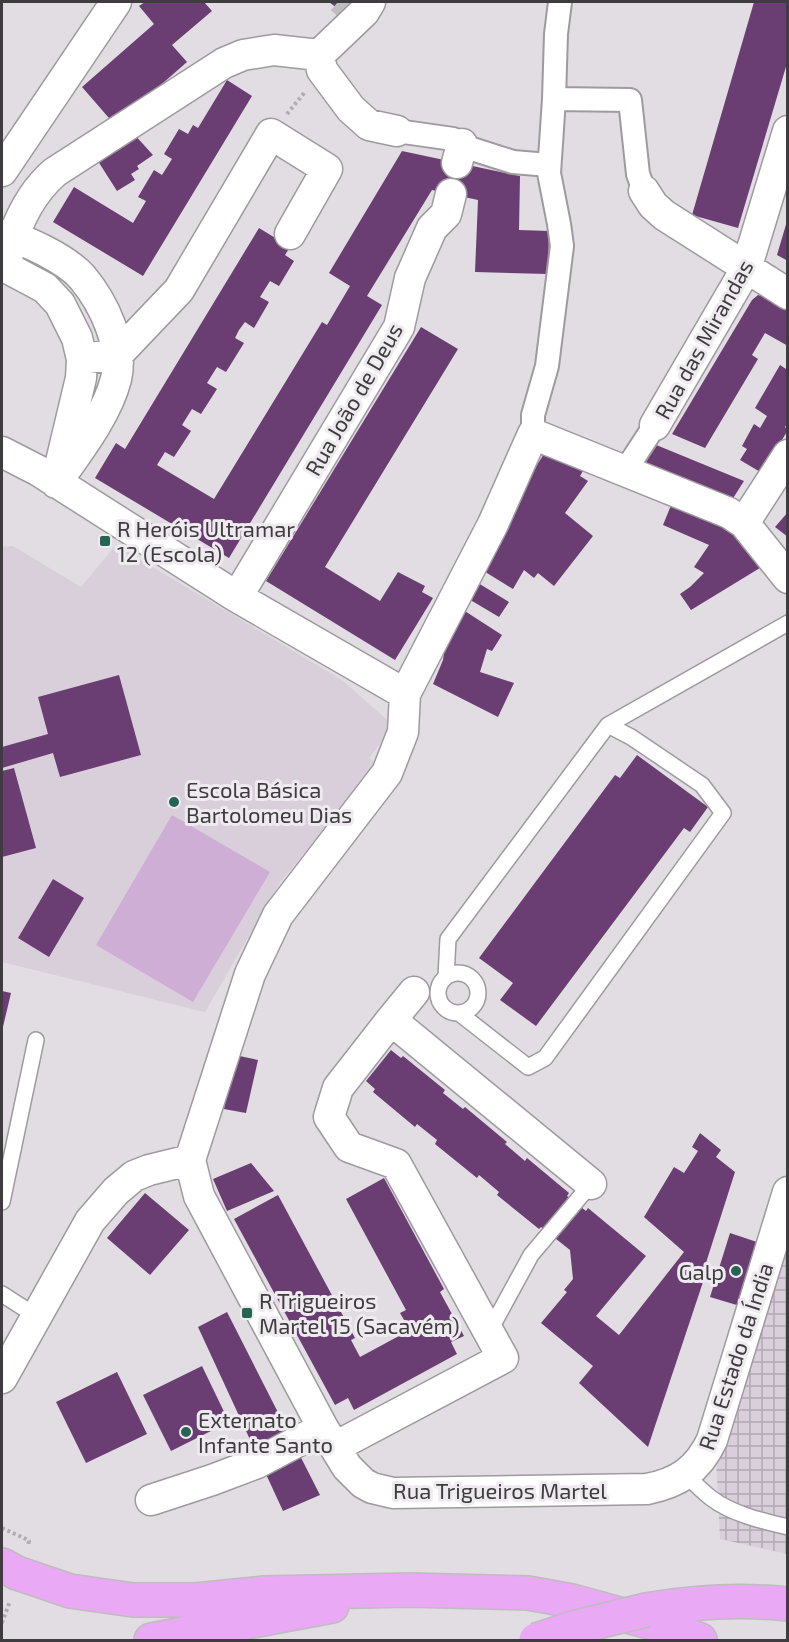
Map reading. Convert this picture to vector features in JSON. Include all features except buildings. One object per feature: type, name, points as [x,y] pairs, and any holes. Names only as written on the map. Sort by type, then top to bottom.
[{"type":"highway","points":[[2,1565],[16,1573],[70,1591],[133,1600],[196,1600],[265,1593],[410,1590],[528,1593],[572,1601],[675,1629],[700,1641]]},
{"type":"highway","points":[[151,1641],[264,1621],[410,1590]]},
{"type":"highway","points":[[536,1641],[573,1628],[646,1610],[687,1603],[727,1601],[788,1604]]},
{"type":"street","points":[[2,171],[116,2]]},
{"type":"street","points":[[2,1378],[90,1221],[116,1191],[134,1176],[190,1160],[250,974],[278,915],[387,773],[403,732],[405,694],[493,524],[533,434],[533,414],[548,366],[562,246],[549,173],[556,34],[560,2]]},
{"type":"street","points":[[320,63],[357,9]]},
{"type":"street","points":[[56,483],[81,378],[82,359],[77,338],[60,304],[45,288],[3,265],[7,236],[43,182],[55,172],[224,63],[243,55],[274,50],[320,63],[351,109],[369,126],[453,139],[460,153],[513,162],[549,165]]},
{"type":"street","points":[[554,99],[630,100],[638,174],[644,191],[653,205],[664,215],[788,294]]},
{"type":"street","name":"Rua das Mirandas","points":[[625,471],[655,425],[746,269],[788,131]]},
{"type":"street","points":[[82,359],[118,354],[179,290],[271,134],[327,169],[290,234]]},
{"type":"street","name":"Rua João de Deus","points":[[237,597],[399,327],[410,278],[432,228],[446,214],[451,194]]},
{"type":"street","points":[[7,236],[47,253],[82,277],[101,304],[118,354],[116,378],[111,397],[84,443],[56,483]]},
{"type":"street","points":[[533,434],[729,513],[744,523],[788,578]]},
{"type":"street","points":[[2,452],[39,471],[237,597],[405,694]]},
{"type":"street","points":[[744,523],[788,455]]},
{"type":"street","points":[[151,1500],[329,1438],[503,1358],[396,1164],[349,1147],[329,1117],[338,1088],[414,992]]},
{"type":"street","points":[[391,1020],[591,1184]]},
{"type":"street","name":"Rua Trigueiros Martel","points":[[190,1160],[199,1196],[329,1438],[354,1475],[372,1488],[383,1491],[647,1489]]},
{"type":"street","name":"Rua Estado da Índia","points":[[647,1489],[664,1486],[686,1475],[700,1462],[712,1440],[788,1192]]},
{"type":"lane","points":[[608,725],[631,737],[702,784],[723,813],[546,1058],[528,1067],[459,1013],[447,1010],[440,1000],[439,988],[446,977],[448,939],[608,725],[788,623]]},
{"type":"lane","points":[[446,977],[457,973],[464,974],[474,980],[477,986],[478,998],[475,1004],[471,1009],[459,1013]]},
{"type":"lane","points":[[2,1202],[36,1040]]},
{"type":"lane","points":[[489,1332],[531,1255],[591,1184]]},
{"type":"lane","points":[[2,1294],[36,1316]]},
{"type":"lane","points":[[686,1475],[712,1499],[730,1509],[788,1527]]},
{"type":"path","points":[[271,134],[320,63]]},
{"type":"path","points":[[2,1623],[11,1599]]},
{"type":"shaded area","name":"Escola Básica Bartolomeu Dias","points":[[116,545],[342,680],[394,726],[369,758],[377,765],[281,881],[205,1012],[2,962],[2,547],[13,546],[81,587]]},
{"type":"shaded area","points":[[172,815],[270,872],[193,1002],[96,945]]},
{"type":"shaded area","points":[[787,1226],[787,1554],[720,1539],[716,1459]]},
{"type":"tunnel","points":[[338,2],[345,8]]},
{"type":"place","name":"R Heróis Ultramar 12 (Escola)","points":[[105,541]]},
{"type":"place","name":"Escola Básica Bartolomeu Dias","points":[[174,802]]},
{"type":"place","name":"Galp","points":[[736,1271]]},
{"type":"place","name":"R Trigueiros Martel 15 (Sacavém)","points":[[247,1313]]},
{"type":"place","name":"Externato Infante Santo","points":[[186,1432]]}]
